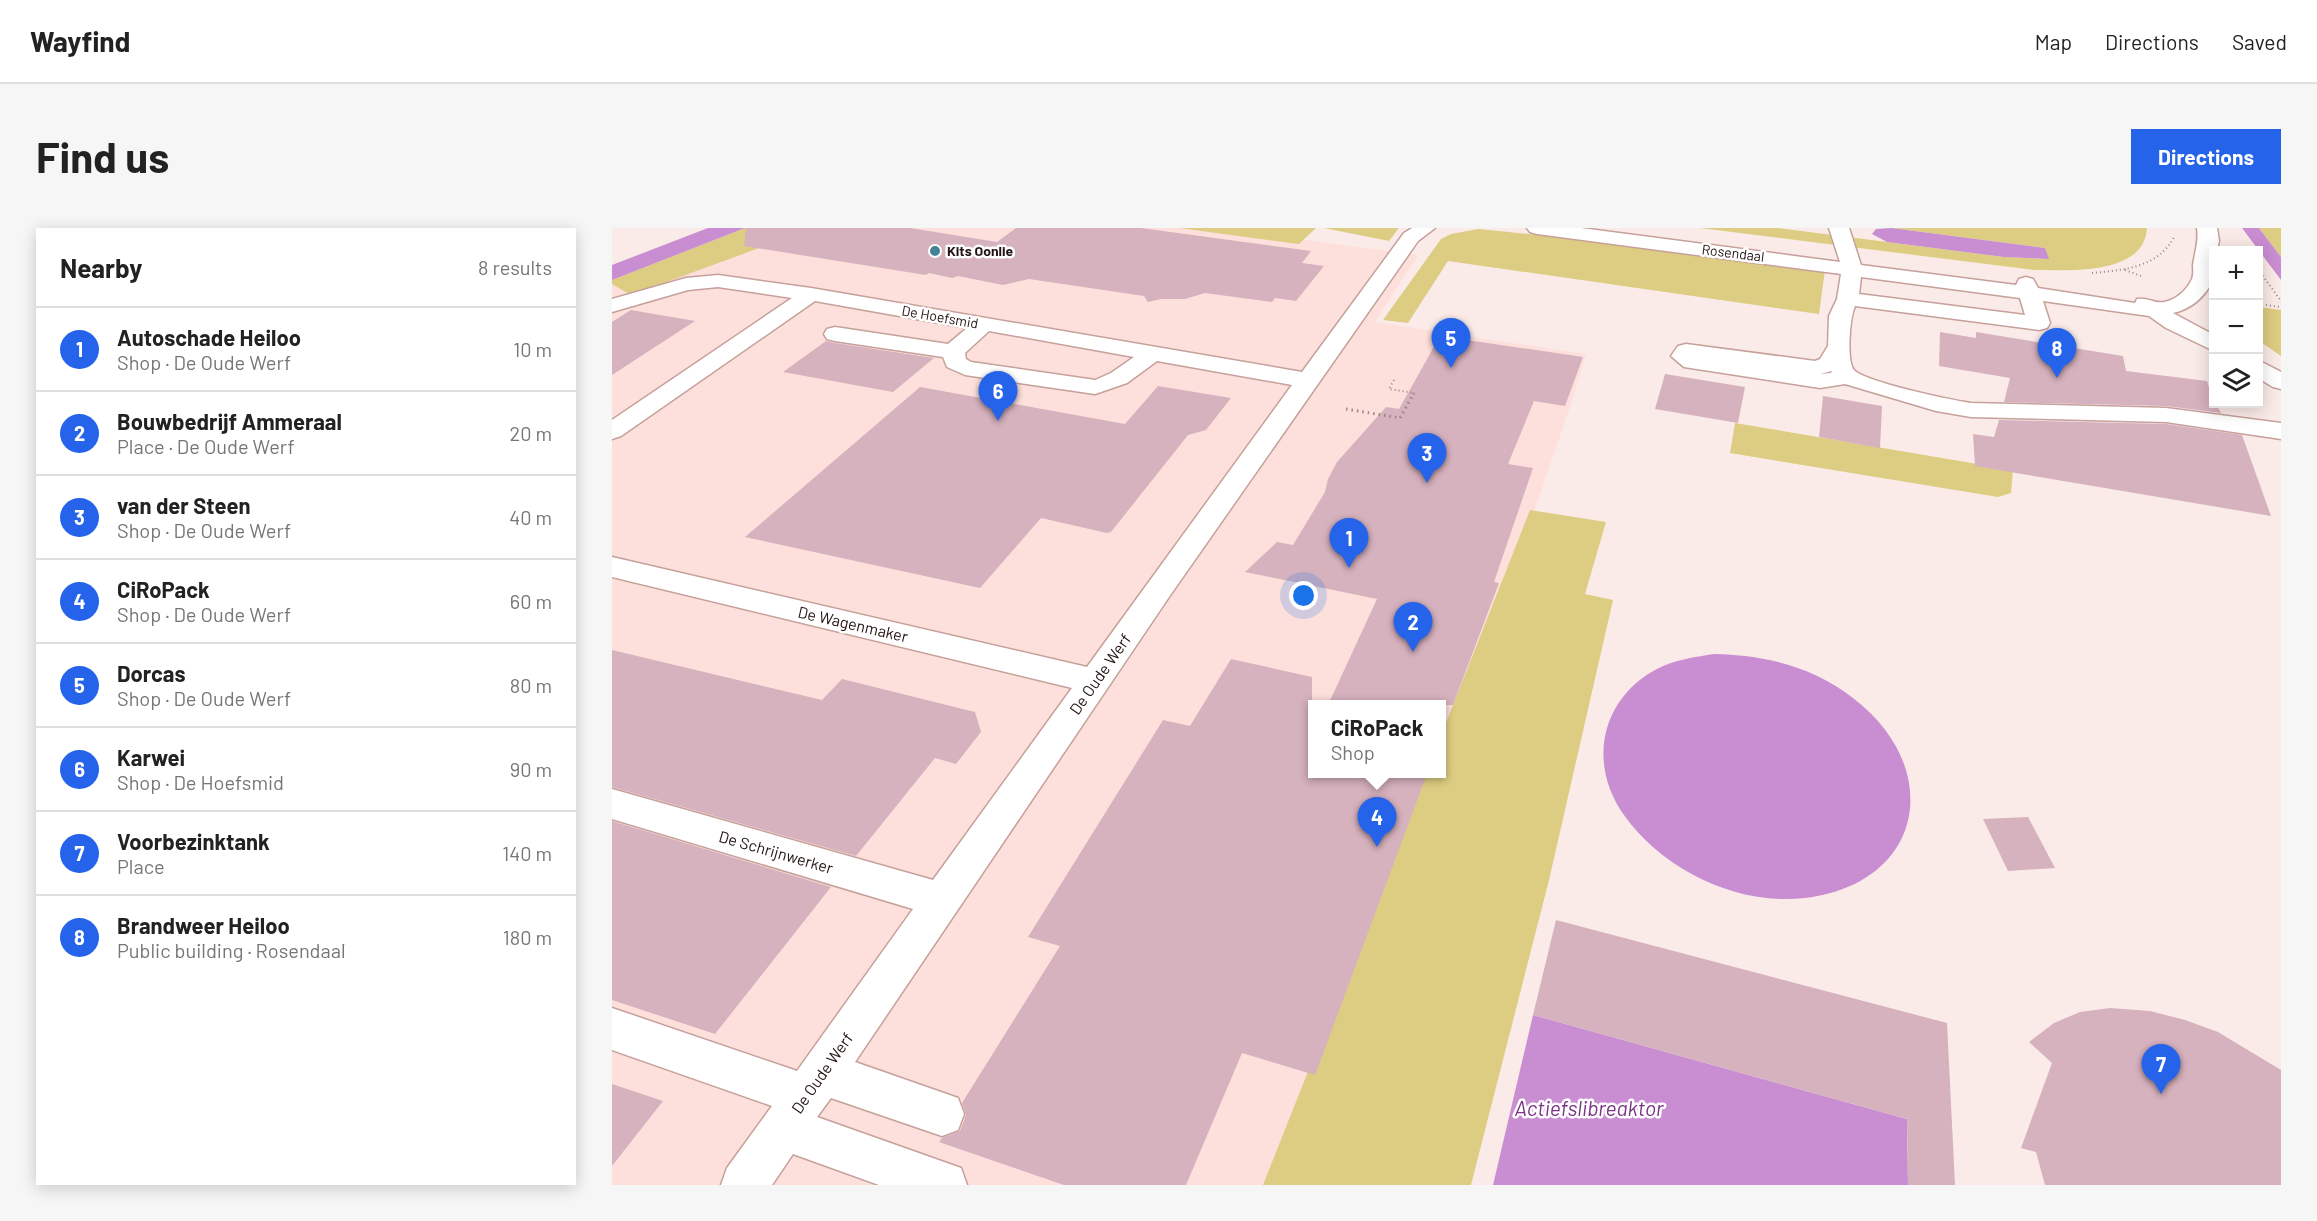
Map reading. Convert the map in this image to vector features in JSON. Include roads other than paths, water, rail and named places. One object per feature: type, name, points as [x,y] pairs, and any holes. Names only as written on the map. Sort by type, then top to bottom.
[{"type":"street","name":"De Oude Werf","points":[[744,1185],[941,900],[1307,380],[1411,237],[1425,228]]},
{"type":"street","name":"Rosendaal","points":[[1537,228],[1930,279],[2028,288],[2106,306],[2155,299]]},
{"type":"street","points":[[1839,228],[1852,268],[1848,298],[1840,316],[1841,367],[1846,375],[1870,387],[1971,410],[2166,414],[2281,431]]},
{"type":"street","points":[[2155,299],[2190,297],[2204,277],[2194,268],[2208,252],[2207,228]]},
{"type":"street","name":"De Hoefsmid","points":[[612,306],[686,284],[718,281],[811,294],[1307,380]]},
{"type":"street","points":[[1848,298],[2039,323],[2028,288]]},
{"type":"street","points":[[612,431],[811,294]]},
{"type":"street","points":[[2155,299],[2209,326]]},
{"type":"street","points":[[2155,299],[2174,323],[2209,341]]},
{"type":"street","points":[[953,352],[983,325]]},
{"type":"street","points":[[835,334],[953,352]]},
{"type":"street","points":[[1840,345],[1829,364],[1816,368],[1695,351],[1686,351],[1682,356],[1692,362],[1820,381],[1835,380],[1846,375]]},
{"type":"street","points":[[953,352],[955,362],[965,368],[1095,387],[1110,385],[1122,378],[1152,353]]},
{"type":"street","points":[[2263,354],[2281,364]]},
{"type":"street","points":[[2263,370],[2281,382]]},
{"type":"street","name":"De Wagenmaker","points":[[612,567],[1095,681]]},
{"type":"street","name":"De Schrijnwerker","points":[[612,804],[941,900]]},
{"type":"street","points":[[612,1029],[804,1099],[942,1114]]},
{"type":"street","name":"De Oude Werf","points":[[804,1099],[894,1177],[944,1185]]},
{"type":"water","points":[[708,228],[745,228],[612,280],[612,265]]},
{"type":"water","points":[[1891,228],[2045,248],[2049,259],[2004,257],[1887,242],[1872,234],[1876,229]]},
{"type":"water","points":[[2242,228],[2259,228],[2281,257],[2281,280],[2263,256],[2263,246],[2256,246]]},
{"type":"water","points":[[1714,654],[1769,660],[1804,670],[1853,698],[1882,726],[1901,756],[1910,788],[1908,818],[1897,846],[1876,870],[1846,888],[1805,898],[1779,899],[1754,896],[1728,890],[1680,868],[1640,835],[1624,815],[1612,795],[1605,773],[1603,752],[1606,732],[1613,712],[1625,694],[1641,679],[1661,667],[1680,660]]},
{"type":"water","name":"Actiefslibreaktor","points":[[1533,1015],[1907,1119],[1908,1185],[1493,1185]]},
{"type":"place","name":"Kits Oonlie","points":[[935,251]]},
{"type":"place","name":"Dorcas","points":[[1451,368]]},
{"type":"place","name":"Brandweer Heiloo","points":[[2057,378]]},
{"type":"place","name":"Karwei","points":[[998,421]]},
{"type":"place","name":"van der Steen","points":[[1427,483]]},
{"type":"place","name":"Autoschade Heiloo","points":[[1349,568]]},
{"type":"place","name":"Bouwbedrijf Ammeraal","points":[[1413,652]]},
{"type":"place","name":"CiRoPack","points":[[1377,847]]},
{"type":"place","name":"Voorbezinktank","points":[[2161,1094]]}]
